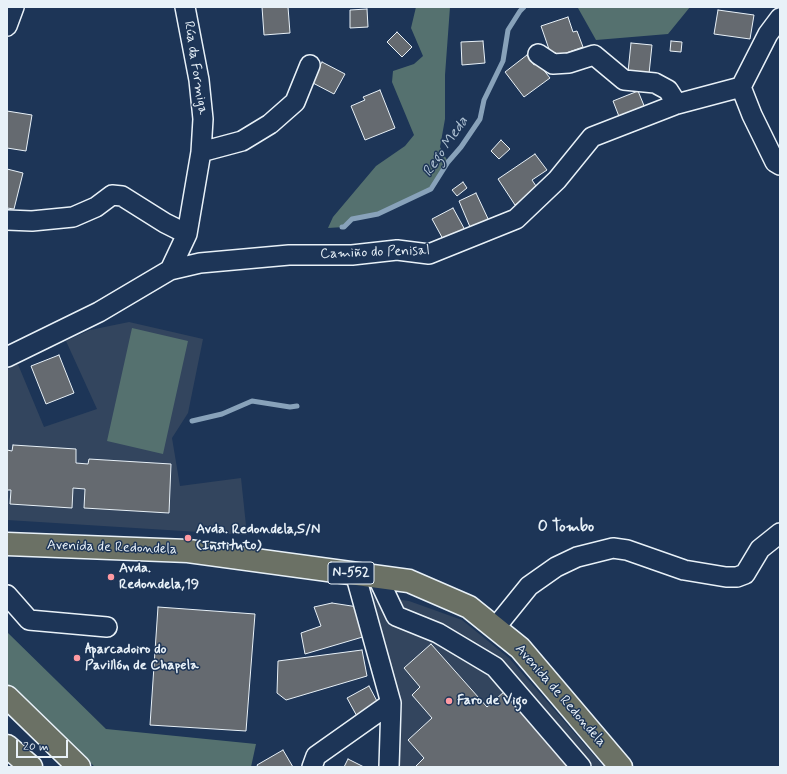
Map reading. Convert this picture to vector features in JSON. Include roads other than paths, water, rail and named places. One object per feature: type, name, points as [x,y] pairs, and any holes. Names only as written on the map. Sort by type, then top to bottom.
[{"type":"highway","name":"Avenida de Redondela","points":[[7,544],[188,551],[409,581],[469,607],[520,648],[620,767]]},
{"type":"highway","points":[[7,697],[79,767]]},
{"type":"highway","points":[[7,746],[31,767]]},
{"type":"street","name":"Rúa da Formiga","points":[[170,270],[187,234],[202,152],[203,119],[200,88],[185,7]]},
{"type":"street","points":[[780,18],[768,34],[741,87],[752,115],[775,162],[780,165]]},
{"type":"street","points":[[538,54],[553,64],[569,63],[594,55],[624,80],[655,83],[668,90],[677,104]]},
{"type":"street","points":[[202,152],[242,141],[270,124],[295,102],[310,66]]},
{"type":"street","name":"Camiño do Penisal","points":[[7,357],[99,312],[170,270],[200,263],[290,255],[352,255],[397,250],[429,254],[516,219],[556,180],[592,137],[677,104],[741,87]]},
{"type":"street","points":[[7,220],[32,221],[73,217],[96,206],[112,195],[122,196],[165,223],[187,234]]},
{"type":"street","points":[[495,628],[529,586],[556,567],[577,557],[613,548],[627,550],[684,570],[726,577],[737,577],[745,574],[760,549],[780,532]]},
{"type":"street","points":[[355,574],[391,703],[389,767]]},
{"type":"street","points":[[377,576],[396,616],[438,634],[495,667],[581,767]]},
{"type":"street","points":[[7,595],[29,620],[107,628]]},
{"type":"street","points":[[312,767],[316,756],[391,703]]},
{"type":"waterway","name":"Rego Meda","points":[[342,227],[344,227],[352,219],[378,214],[431,189],[448,162],[461,147],[480,119],[484,100],[503,61],[508,30],[524,7]]},
{"type":"waterway","name":"Rego Meda","points":[[192,421],[222,414],[252,401],[290,407],[297,406]]},
{"type":"place","name":"Avda. Redondela,S/N (Instituto)","points":[[188,538]]},
{"type":"place","name":"Avda. Redondela,19","points":[[111,577]]},
{"type":"place","name":"Aparcadoiro do Pavillón de Chapela","points":[[77,658]]},
{"type":"place","name":"Faro de Vigo","points":[[449,701]]},
{"type":"district","name":"O Tombo","points":[[566,528]]}]
